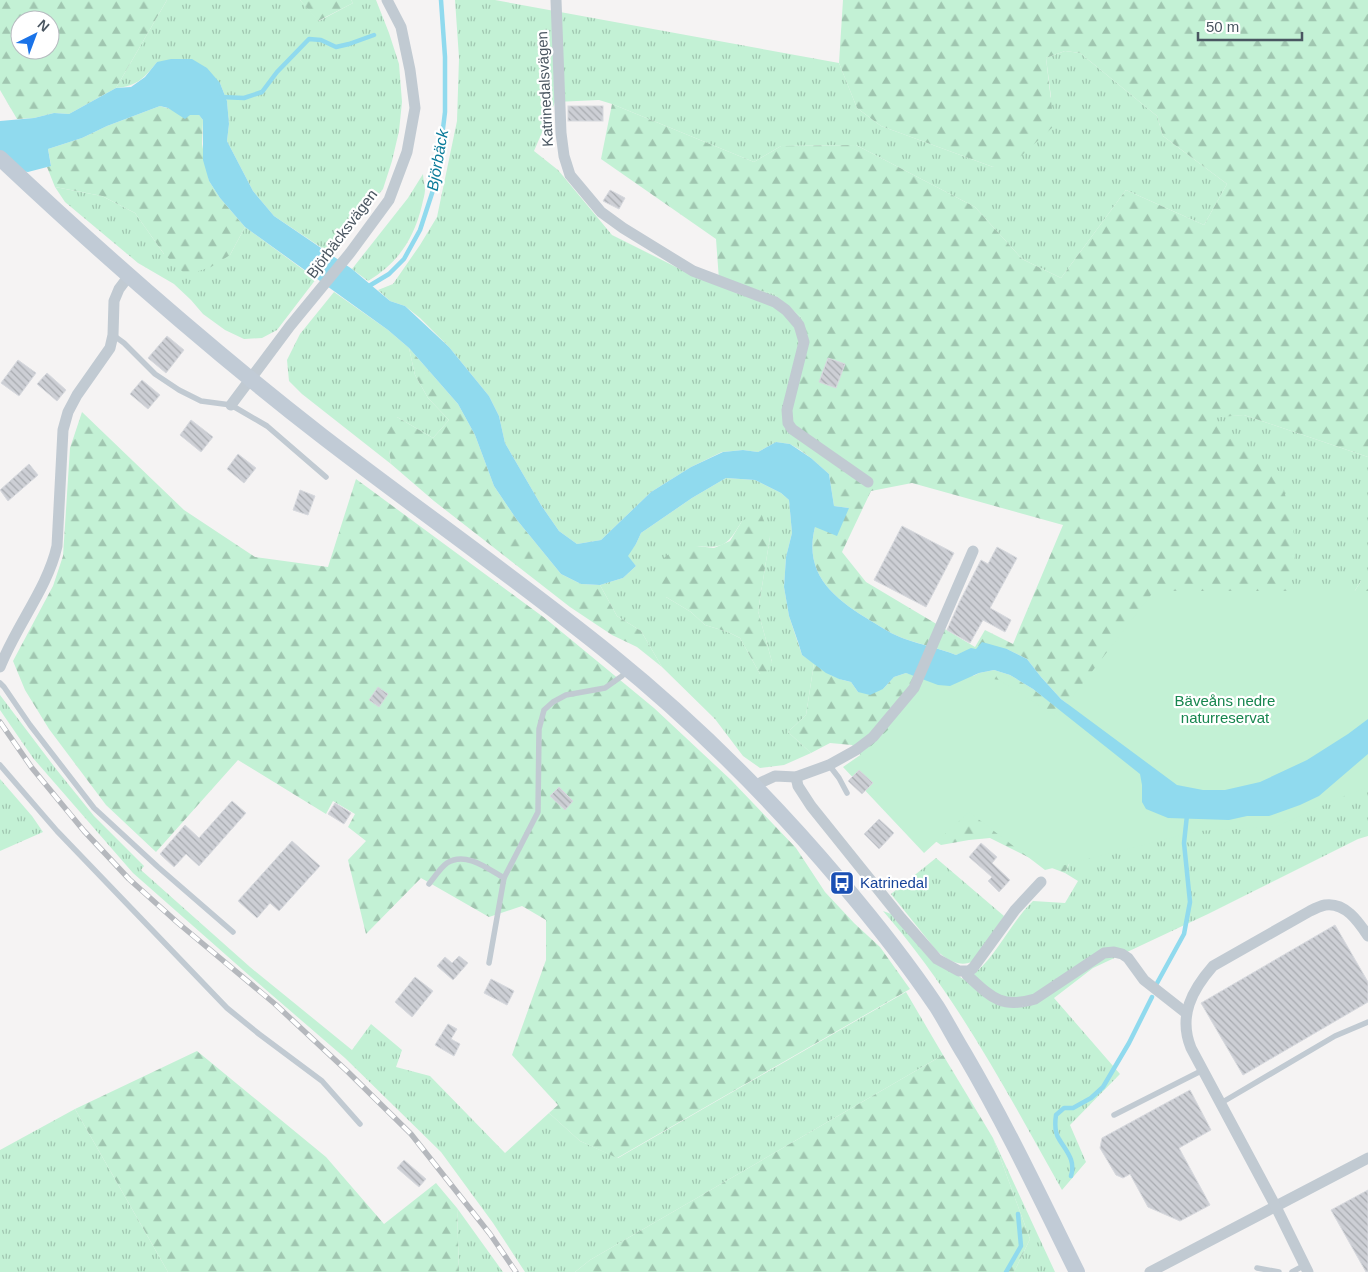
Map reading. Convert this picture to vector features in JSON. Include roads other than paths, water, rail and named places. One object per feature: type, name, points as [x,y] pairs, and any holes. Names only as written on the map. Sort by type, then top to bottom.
[{"type":"street","name":"Björbäcksvägen","points":[[231,405],[389,200],[407,152],[415,108],[410,70],[400,27],[387,0]]},
{"type":"street","name":"Katrinedalsvägen","points":[[556,0],[561,133],[564,156],[570,175],[601,212],[623,228],[693,271],[776,302],[786,310],[799,325],[804,342],[787,410],[788,423],[792,429],[868,482]]},
{"type":"street","points":[[0,158],[128,277],[320,435],[547,605],[628,669],[679,714],[756,788],[842,883],[937,1008],[994,1105],[1077,1272]]},
{"type":"street","points":[[0,667],[54,560],[58,546],[64,430],[68,412],[77,395],[110,348],[113,335],[114,301],[119,289],[128,277]]},
{"type":"street","points":[[756,788],[762,782],[775,776],[796,777],[829,765],[856,750],[873,737],[914,688],[973,551]]},
{"type":"street","points":[[796,777],[798,786],[812,806],[901,918],[938,960],[953,969],[966,972],[973,968],[1015,910],[1041,882]]},
{"type":"street","points":[[1306,1269],[1276,1207],[1186,1036],[1186,1013],[1194,991],[1213,966],[1310,911],[1325,905],[1345,909],[1357,920],[1368,936]]},
{"type":"street","points":[[966,972],[967,975],[994,998],[1010,1003],[1022,1002],[1035,998],[1104,953],[1114,952],[1128,958],[1144,980],[1186,1013]]},
{"type":"street","points":[[1150,1272],[1368,1158]]},
{"type":"lane","points":[[113,335],[124,343],[155,374],[179,390],[200,401],[231,405],[267,426],[326,477]]},
{"type":"lane","points":[[488,963],[504,878],[538,812],[539,729],[544,710],[553,702],[566,695],[605,688],[622,676],[628,669]]},
{"type":"lane","points":[[0,684],[94,808],[233,932]]},
{"type":"lane","points":[[0,765],[57,831],[227,1008],[258,1034],[322,1081],[360,1124]]},
{"type":"lane","points":[[829,765],[847,793]]},
{"type":"lane","points":[[429,884],[447,863],[469,859],[504,878]]},
{"type":"lane","points":[[1221,1103],[1335,1036],[1368,1022]]},
{"type":"lane","points":[[1114,1115],[1203,1070]]},
{"type":"lane","points":[[1257,1268],[1278,1272]]},
{"type":"lane","points":[[1292,1272],[1306,1269]]},
{"type":"water","points":[[171,59],[192,59],[207,68],[220,83],[227,101],[229,124],[227,141],[253,191],[274,216],[352,269],[390,301],[405,306],[449,347],[489,396],[499,416],[505,443],[541,505],[559,531],[577,544],[601,540],[651,492],[691,467],[723,452],[743,450],[758,452],[776,442],[790,444],[811,458],[829,474],[834,506],[849,508],[837,536],[815,527],[812,544],[813,558],[818,572],[834,594],[845,604],[892,633],[956,655],[971,648],[976,649],[982,642],[1007,649],[1027,659],[1061,699],[1177,785],[1203,790],[1225,790],[1260,782],[1307,760],[1368,719],[1368,754],[1319,796],[1269,816],[1247,816],[1229,820],[1168,818],[1146,809],[1142,802],[1140,774],[1033,689],[1010,675],[994,670],[979,673],[950,686],[938,685],[906,673],[894,677],[883,689],[870,695],[858,692],[851,682],[826,673],[802,655],[789,616],[784,587],[786,557],[792,533],[789,500],[781,493],[755,480],[726,478],[692,498],[641,533],[628,556],[636,566],[623,578],[600,585],[581,584],[561,574],[517,520],[494,486],[475,435],[458,404],[409,348],[388,330],[245,227],[220,198],[209,181],[203,160],[203,120],[199,115],[190,115],[185,119],[168,108],[160,106],[107,126],[82,138],[48,149],[51,166],[28,172],[0,168],[0,121],[34,118],[54,113],[69,114],[116,88],[131,87],[145,77],[157,62]]},
{"type":"waterway","name":"Björbäck","points":[[369,286],[389,274],[404,259],[420,230],[437,178],[445,112],[445,57],[441,0]]},
{"type":"waterway","points":[[221,97],[244,98],[262,92],[277,72],[309,39],[321,40],[336,47],[374,35]]},
{"type":"waterway","points":[[1156,985],[1184,934],[1190,902],[1184,843],[1187,815]]},
{"type":"waterway","points":[[1071,1176],[1071,1160],[1057,1134],[1056,1115],[1064,1108],[1073,1108],[1091,1098],[1103,1087],[1129,1043],[1152,997]]},
{"type":"waterway","points":[[1006,1272],[1021,1246],[1018,1214]]},
{"type":"railway","points":[[0,722],[32,768],[84,831],[129,879],[178,923],[275,1004],[411,1134],[490,1234],[516,1272]]},
{"type":"place","name":"Katrinedal","points":[[842,883]]},
{"type":"park label","name":"Bäveåns nedre naturreservat","points":[[1225,710]]}]
